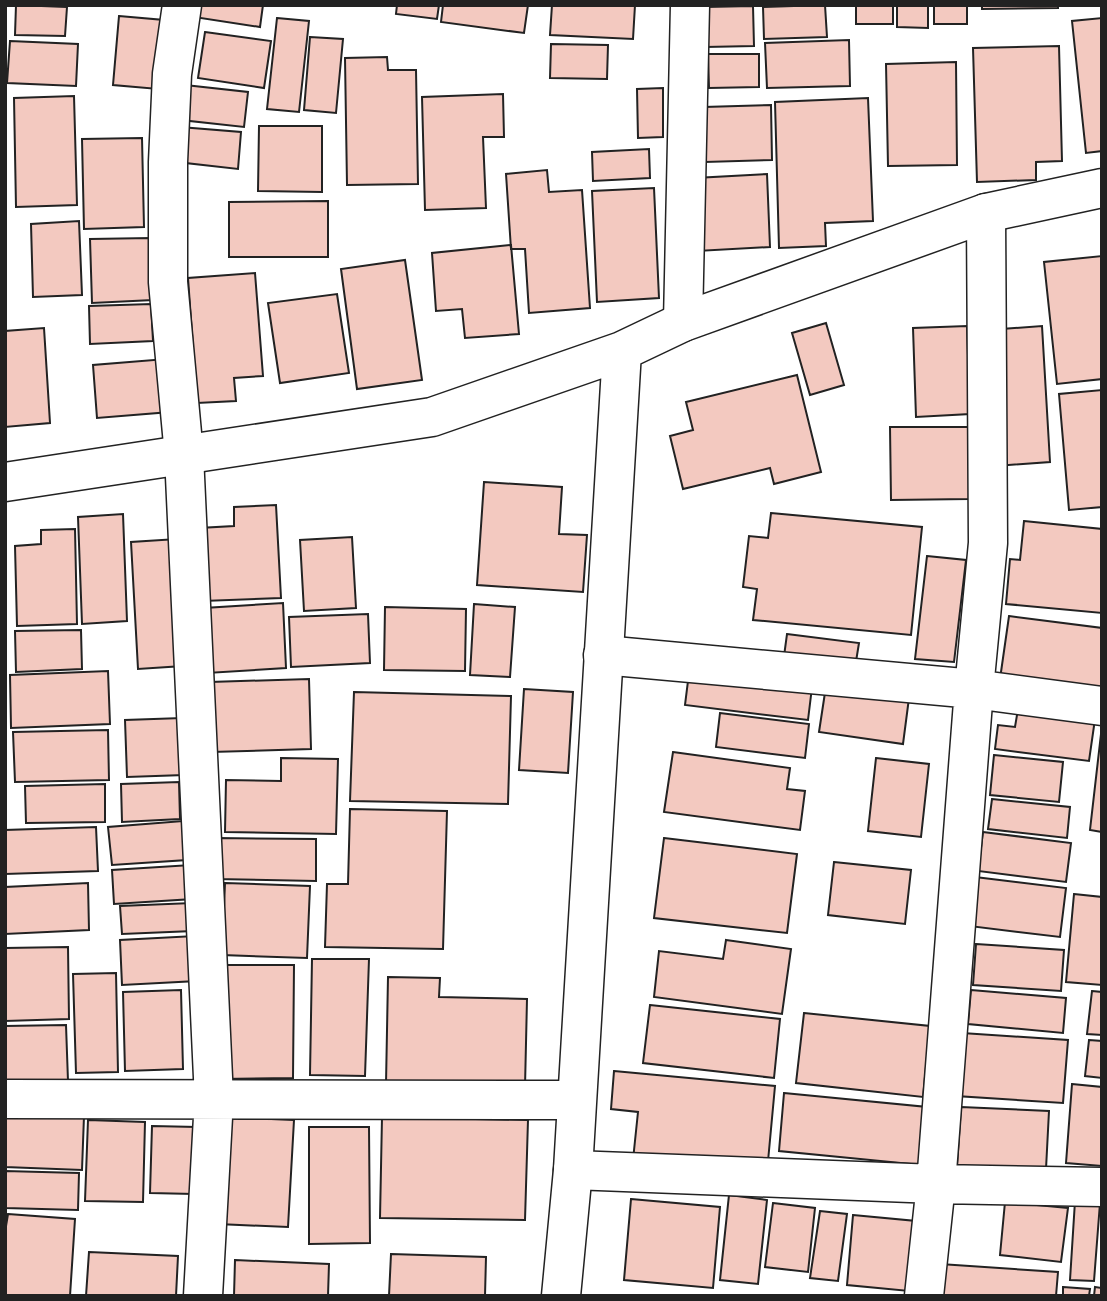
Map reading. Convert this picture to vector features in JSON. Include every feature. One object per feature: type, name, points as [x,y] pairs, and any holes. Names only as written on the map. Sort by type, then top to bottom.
[{"type":"street","points":[[182,5],[172,74],[168,282],[184,455],[214,1099],[203,1296]]},
{"type":"street","points":[[683,322],[690,5]]},
{"type":"street","points":[[5,482],[432,417],[622,351],[683,322],[986,213],[1102,188]]},
{"type":"street","points":[[924,1296],[936,1184],[974,689],[988,543],[986,213]]},
{"type":"street","points":[[561,1296],[573,1170],[622,351]]},
{"type":"street","points":[[603,655],[974,689],[1102,706]]},
{"type":"street","points":[[5,1099],[576,1100]]},
{"type":"street","points":[[573,1170],[936,1184],[1102,1187]]},
{"type":"building","points":[[16,5],[67,7],[65,36],[15,35]]},
{"type":"building","points":[[196,5],[263,5],[260,27],[194,17]]},
{"type":"building","points":[[397,5],[439,5],[437,19],[396,14]]},
{"type":"building","points":[[443,5],[528,5],[524,33],[441,22]]},
{"type":"building","points":[[552,5],[635,5],[633,39],[550,35]]},
{"type":"building","points":[[825,5],[827,37],[764,39],[763,7]]},
{"type":"building","points":[[856,5],[893,5],[893,24],[856,24]]},
{"type":"building","points":[[897,5],[928,5],[928,28],[897,27]]},
{"type":"building","points":[[934,5],[967,5],[967,24],[934,24]]},
{"type":"building","points":[[982,5],[1058,5],[1058,8],[982,9]]},
{"type":"building","points":[[753,6],[754,46],[705,47],[705,7]]},
{"type":"building","points":[[119,16],[164,20],[158,89],[113,85]]},
{"type":"building","points":[[277,18],[309,21],[299,112],[267,109]]},
{"type":"building","points":[[1102,18],[1102,151],[1086,153],[1072,21]]},
{"type":"building","points":[[205,32],[271,41],[264,88],[198,78]]},
{"type":"building","points":[[310,37],[343,39],[336,113],[304,110]]},
{"type":"building","points":[[849,40],[850,86],[767,88],[765,43]]},
{"type":"building","points":[[10,41],[78,44],[76,86],[7,83]]},
{"type":"building","points":[[551,44],[608,45],[607,79],[550,78]]},
{"type":"building","points":[[1059,46],[1062,161],[1036,162],[1036,180],[977,182],[973,48]]},
{"type":"building","points":[[708,54],[759,54],[759,87],[709,88]]},
{"type":"building","points":[[387,57],[388,70],[416,70],[418,184],[347,185],[345,58]]},
{"type":"building","points":[[956,62],[957,165],[888,166],[886,64]]},
{"type":"building","points":[[185,85],[248,92],[244,127],[181,120]]},
{"type":"building","points":[[663,88],[663,137],[638,138],[637,89]]},
{"type":"building","points":[[503,94],[504,137],[483,137],[486,208],[425,210],[422,97]]},
{"type":"building","points":[[74,96],[77,205],[16,207],[14,98]]},
{"type":"building","points":[[868,98],[873,221],[825,223],[826,246],[779,248],[775,102]]},
{"type":"building","points":[[771,105],[772,160],[705,162],[704,107]]},
{"type":"building","points":[[259,126],[322,126],[322,192],[258,191]]},
{"type":"building","points":[[180,127],[241,132],[238,169],[177,162]]},
{"type":"building","points":[[142,138],[144,227],[84,229],[82,139]]},
{"type":"building","points":[[649,149],[650,178],[593,181],[592,152]]},
{"type":"building","points":[[547,170],[549,192],[582,190],[590,308],[529,313],[525,249],[511,249],[506,174]]},
{"type":"building","points":[[767,174],[770,247],[697,251],[695,178]]},
{"type":"building","points":[[654,188],[659,298],[597,302],[592,191]]},
{"type":"building","points":[[328,201],[328,257],[229,257],[229,202]]},
{"type":"building","points":[[79,221],[82,295],[33,297],[31,224]]},
{"type":"building","points":[[151,238],[153,300],[92,303],[90,239]]},
{"type":"building","points":[[511,245],[519,334],[465,338],[462,309],[436,311],[432,253]]},
{"type":"building","points":[[1102,256],[1102,379],[1057,384],[1044,262]]},
{"type":"building","points":[[405,260],[422,380],[357,389],[341,269]]},
{"type":"building","points":[[255,273],[263,376],[234,378],[236,401],[197,403],[188,278]]},
{"type":"building","points":[[337,294],[349,373],[280,383],[268,303]]},
{"type":"building","points":[[151,304],[153,341],[90,344],[89,306]]},
{"type":"building","points":[[826,323],[844,385],[810,395],[792,333]]},
{"type":"building","points":[[967,326],[970,414],[916,417],[913,328]]},
{"type":"building","points":[[1042,326],[1050,462],[996,466],[988,330]]},
{"type":"building","points":[[44,328],[50,423],[5,427],[5,331]]},
{"type":"building","points":[[166,359],[170,412],[97,418],[93,365]]},
{"type":"building","points":[[797,375],[821,472],[774,484],[770,468],[683,489],[670,436],[693,430],[686,402]]},
{"type":"building","points":[[1102,390],[1102,507],[1069,510],[1059,394]]},
{"type":"building","points":[[890,427],[970,427],[969,499],[891,500]]},
{"type":"building","points":[[484,482],[562,487],[559,534],[587,535],[583,592],[477,585]]},
{"type":"building","points":[[276,505],[281,598],[203,601],[199,528],[234,526],[234,507]]},
{"type":"building","points":[[771,513],[922,527],[911,635],[753,620],[757,589],[743,587],[749,536],[768,538]]},
{"type":"building","points":[[123,514],[127,621],[82,624],[78,517]]},
{"type":"building","points":[[1024,521],[1102,529],[1102,613],[1006,604],[1010,559],[1020,560]]},
{"type":"building","points":[[75,529],[77,624],[17,626],[15,546],[41,544],[41,530]]},
{"type":"building","points":[[352,537],[356,608],[304,611],[300,540]]},
{"type":"building","points":[[177,539],[183,666],[138,669],[131,542]]},
{"type":"building","points":[[927,556],[966,560],[954,662],[915,659]]},
{"type":"building","points":[[283,603],[286,668],[207,673],[204,608]]},
{"type":"building","points":[[474,604],[515,607],[510,677],[470,675]]},
{"type":"building","points":[[385,607],[466,609],[465,671],[384,670]]},
{"type":"building","points":[[368,614],[370,663],[291,667],[289,617]]},
{"type":"building","points":[[1009,616],[1102,628],[1102,699],[999,686]]},
{"type":"building","points":[[81,630],[82,669],[16,672],[15,631]]},
{"type":"building","points":[[787,634],[859,643],[853,680],[782,671]]},
{"type":"building","points":[[690,665],[813,679],[808,720],[685,705]]},
{"type":"building","points":[[108,671],[110,724],[11,728],[10,675]]},
{"type":"building","points":[[309,679],[311,749],[211,752],[210,682]]},
{"type":"building","points":[[826,686],[909,698],[903,744],[819,732]]},
{"type":"building","points":[[524,689],[573,692],[568,773],[519,770]]},
{"type":"building","points":[[354,692],[511,696],[508,804],[350,801]]},
{"type":"building","points":[[1018,709],[1095,719],[1089,761],[995,749],[998,725],[1015,727]]},
{"type":"building","points":[[720,713],[809,724],[805,758],[716,747]]},
{"type":"building","points":[[182,718],[184,775],[127,777],[125,720]]},
{"type":"building","points":[[108,730],[109,780],[15,782],[13,732]]},
{"type":"building","points":[[1102,734],[1102,832],[1090,830]]},
{"type":"building","points":[[673,752],[790,768],[787,789],[805,791],[800,830],[664,812]]},
{"type":"building","points":[[994,755],[1063,762],[1059,802],[990,795]]},
{"type":"building","points":[[281,758],[338,759],[336,834],[225,832],[226,780],[281,781]]},
{"type":"building","points":[[876,758],[929,764],[921,837],[868,831]]},
{"type":"building","points":[[179,782],[180,819],[122,822],[121,784]]},
{"type":"building","points":[[105,784],[105,822],[26,823],[25,786]]},
{"type":"building","points":[[992,799],[1070,807],[1067,838],[988,829]]},
{"type":"building","points":[[350,809],[447,811],[443,949],[325,947],[327,884],[348,884]]},
{"type":"building","points":[[183,821],[187,860],[112,865],[108,827]]},
{"type":"building","points":[[96,827],[98,871],[5,874],[5,830]]},
{"type":"building","points":[[983,832],[1071,843],[1066,882],[978,871]]},
{"type":"building","points":[[216,838],[316,839],[316,881],[215,879]]},
{"type":"building","points":[[664,838],[797,854],[787,933],[654,918]]},
{"type":"building","points":[[834,862],[911,870],[905,924],[828,915]]},
{"type":"building","points":[[191,865],[193,899],[114,904],[112,870]]},
{"type":"building","points":[[975,877],[1066,888],[1060,937],[969,926]]},
{"type":"building","points":[[88,883],[89,930],[5,934],[5,887]]},
{"type":"building","points":[[225,883],[310,886],[307,958],[222,955]]},
{"type":"building","points":[[1074,894],[1102,897],[1102,985],[1066,982]]},
{"type":"building","points":[[192,903],[193,931],[122,934],[120,906]]},
{"type":"building","points":[[195,936],[197,981],[122,985],[120,940]]},
{"type":"building","points":[[726,940],[791,949],[782,1014],[654,997],[659,951],[723,959]]},
{"type":"building","points":[[976,944],[1064,950],[1061,991],[973,985]]},
{"type":"building","points":[[68,947],[69,1019],[5,1021],[5,948]]},
{"type":"building","points":[[312,959],[369,959],[365,1076],[310,1075]]},
{"type":"building","points":[[219,965],[294,965],[293,1078],[219,1079]]},
{"type":"building","points":[[116,973],[118,1072],[76,1073],[73,974]]},
{"type":"building","points":[[388,977],[440,978],[439,997],[527,999],[525,1087],[386,1084]]},
{"type":"building","points":[[181,990],[183,1069],[125,1071],[123,992]]},
{"type":"building","points":[[971,990],[1066,998],[1063,1033],[968,1024]]},
{"type":"building","points":[[1092,991],[1102,992],[1102,1035],[1087,1034]]},
{"type":"building","points":[[650,1005],[780,1019],[774,1078],[643,1063]]},
{"type":"building","points":[[804,1013],[930,1026],[923,1097],[796,1083]]},
{"type":"building","points":[[66,1025],[68,1081],[5,1083],[5,1026]]},
{"type":"building","points":[[962,1033],[1068,1040],[1063,1103],[956,1096]]},
{"type":"building","points":[[1089,1040],[1102,1041],[1102,1078],[1085,1076]]},
{"type":"building","points":[[614,1071],[775,1086],[767,1172],[633,1160],[638,1112],[611,1109]]},
{"type":"building","points":[[1072,1084],[1102,1087],[1102,1166],[1066,1163]]},
{"type":"building","points":[[784,1093],[927,1107],[921,1165],[779,1151]]},
{"type":"building","points":[[961,1107],[1049,1111],[1046,1169],[957,1166]]},
{"type":"building","points":[[5,1113],[84,1116],[82,1170],[5,1167]]},
{"type":"building","points":[[224,1117],[294,1120],[288,1227],[218,1224]]},
{"type":"building","points":[[382,1117],[528,1120],[525,1220],[380,1218]]},
{"type":"building","points":[[88,1120],[145,1122],[143,1202],[85,1201]]},
{"type":"building","points":[[152,1126],[197,1127],[194,1194],[150,1193]]},
{"type":"building","points":[[309,1127],[369,1127],[370,1243],[309,1244]]},
{"type":"building","points":[[5,1171],[79,1173],[78,1210],[5,1208]]},
{"type":"building","points":[[729,1195],[767,1200],[758,1284],[720,1280]]},
{"type":"building","points":[[631,1199],[720,1207],[713,1288],[624,1280]]},
{"type":"building","points":[[1075,1201],[1100,1203],[1094,1281],[1070,1280]]},
{"type":"building","points":[[1005,1202],[1068,1208],[1061,1262],[1000,1255]]},
{"type":"building","points":[[773,1203],[815,1208],[808,1272],[765,1267]]},
{"type":"building","points":[[820,1211],[847,1214],[838,1281],[810,1278]]},
{"type":"building","points":[[8,1214],[75,1219],[70,1296],[5,1295],[5,1232]]},
{"type":"building","points":[[853,1215],[916,1221],[909,1291],[847,1285]]},
{"type":"building","points":[[89,1252],[178,1256],[176,1296],[86,1296]]},
{"type":"building","points":[[391,1254],[486,1257],[485,1296],[389,1296]]},
{"type":"building","points":[[235,1260],[329,1264],[328,1296],[234,1296]]},
{"type":"building","points":[[940,1264],[1058,1272],[1056,1296],[937,1296]]},
{"type":"building","points":[[1063,1287],[1090,1289],[1089,1296],[1063,1296]]},
{"type":"building","points":[[1095,1287],[1102,1288],[1102,1296],[1094,1296]]}]
